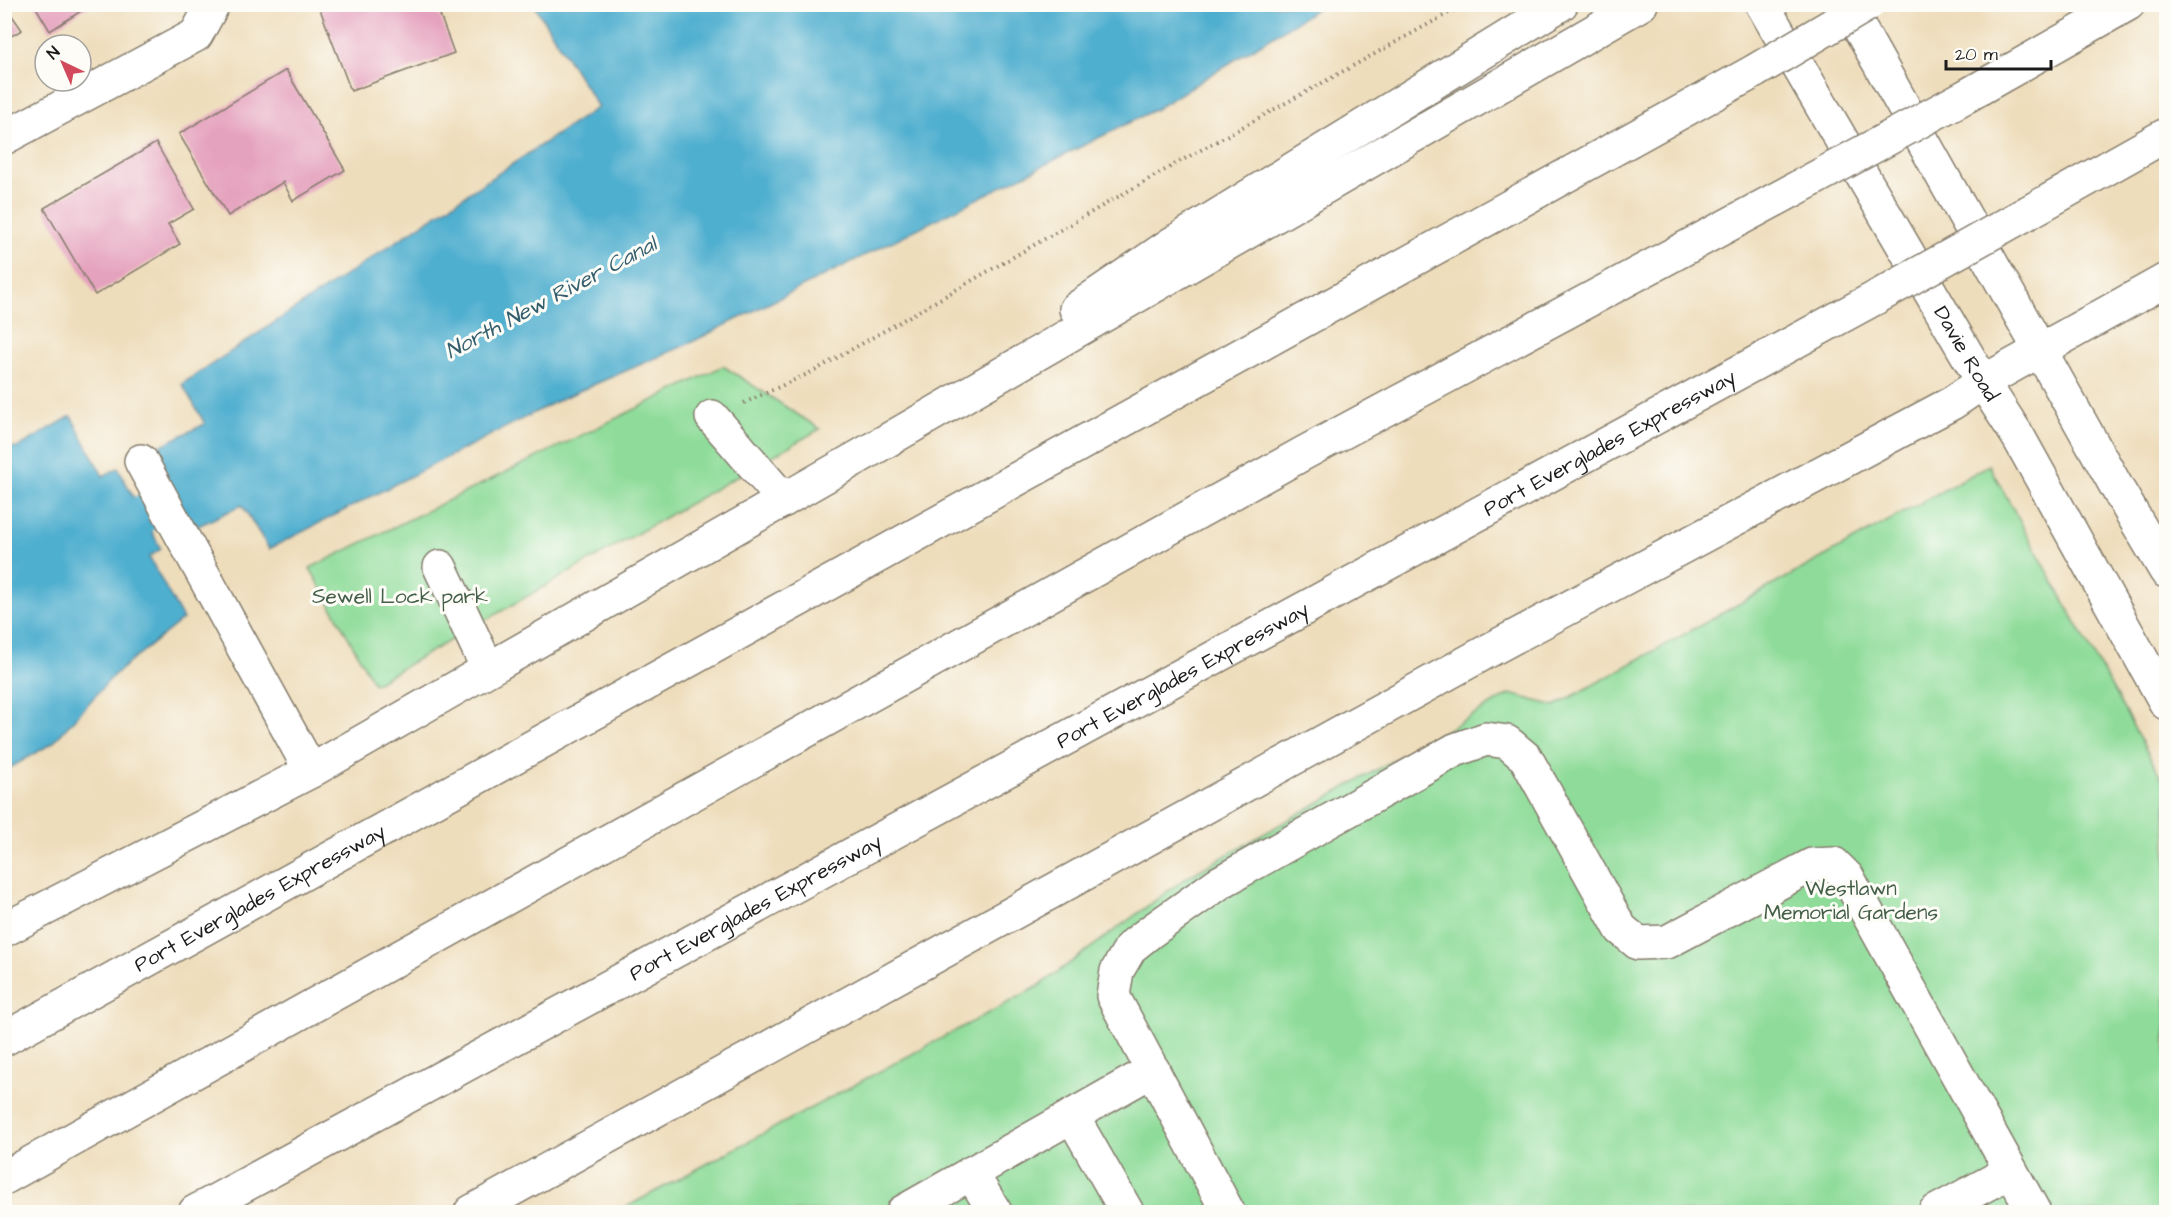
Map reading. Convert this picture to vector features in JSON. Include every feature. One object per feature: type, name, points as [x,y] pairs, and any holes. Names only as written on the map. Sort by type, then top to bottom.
[{"type":"main road","points":[[4,138],[196,35],[213,4]]},
{"type":"main road","points":[[869,452],[1173,243],[1561,4]]},
{"type":"main road","points":[[4,930],[311,771],[869,452],[1641,4]]},
{"type":"main road","name":"Davie Road","points":[[1762,4],[1983,382],[2019,438],[2166,703]]},
{"type":"main road","points":[[1846,4],[2166,571]]},
{"type":"main road","name":"Port Everglades Expressway","points":[[4,1039],[1755,70],[1868,4]]},
{"type":"main road","points":[[4,1178],[1304,453],[1810,181],[2128,4]]},
{"type":"main road","name":"Port Everglades Expressway","points":[[195,1212],[1877,297],[2166,135]]},
{"type":"main road","points":[[471,1212],[1486,652],[1952,403],[1983,382],[2166,280]]},
{"type":"main road","points":[[712,417],[784,500]]},
{"type":"main road","points":[[141,461],[311,771]]},
{"type":"main road","points":[[440,567],[488,669]]},
{"type":"main road","points":[[1228,1212],[1113,996],[1116,971],[1131,947],[1219,883],[1455,750],[1486,739],[1507,742],[1526,758],[1621,929],[1638,943],[1667,942],[1812,865],[1834,864],[1848,878],[2034,1212]]},
{"type":"main road","points":[[903,1212],[1153,1070]]},
{"type":"main road","points":[[1072,1116],[1127,1212]]},
{"type":"main road","points":[[1935,1212],[2011,1171]]},
{"type":"main road","points":[[971,1173],[995,1212]]},
{"type":"path","points":[[712,417],[814,371],[1179,162],[1465,4]]},
{"type":"green space","name":"Sewell Lock park","points":[[723,366],[820,429],[374,684],[310,568]]},
{"type":"green space","name":"Westlawn Memorial Gardens","points":[[1989,465],[2166,786],[2166,1212],[617,1212],[1037,987],[1186,878],[1510,694],[1555,706]]},
{"type":"water","points":[[534,5],[1323,5],[1156,109],[688,344],[563,398],[269,549],[242,505],[190,530],[147,452],[205,424],[182,384],[598,107]]},
{"type":"water","points":[[71,416],[103,476],[118,468],[161,549],[149,557],[183,619],[114,675],[53,743],[5,771],[5,445],[17,448]]},
{"type":"building","points":[[4,4],[22,30],[4,40]]},
{"type":"building","points":[[34,4],[92,4],[50,31]]},
{"type":"building","points":[[318,4],[436,4],[454,53],[351,91]]},
{"type":"building","points":[[286,70],[345,170],[293,201],[283,182],[228,216],[179,134]]},
{"type":"building","points":[[156,143],[194,209],[168,224],[180,244],[95,295],[44,208]]},
{"type":"waterway","name":"North New River Canal","points":[[101,544],[156,505],[195,485]]}]
